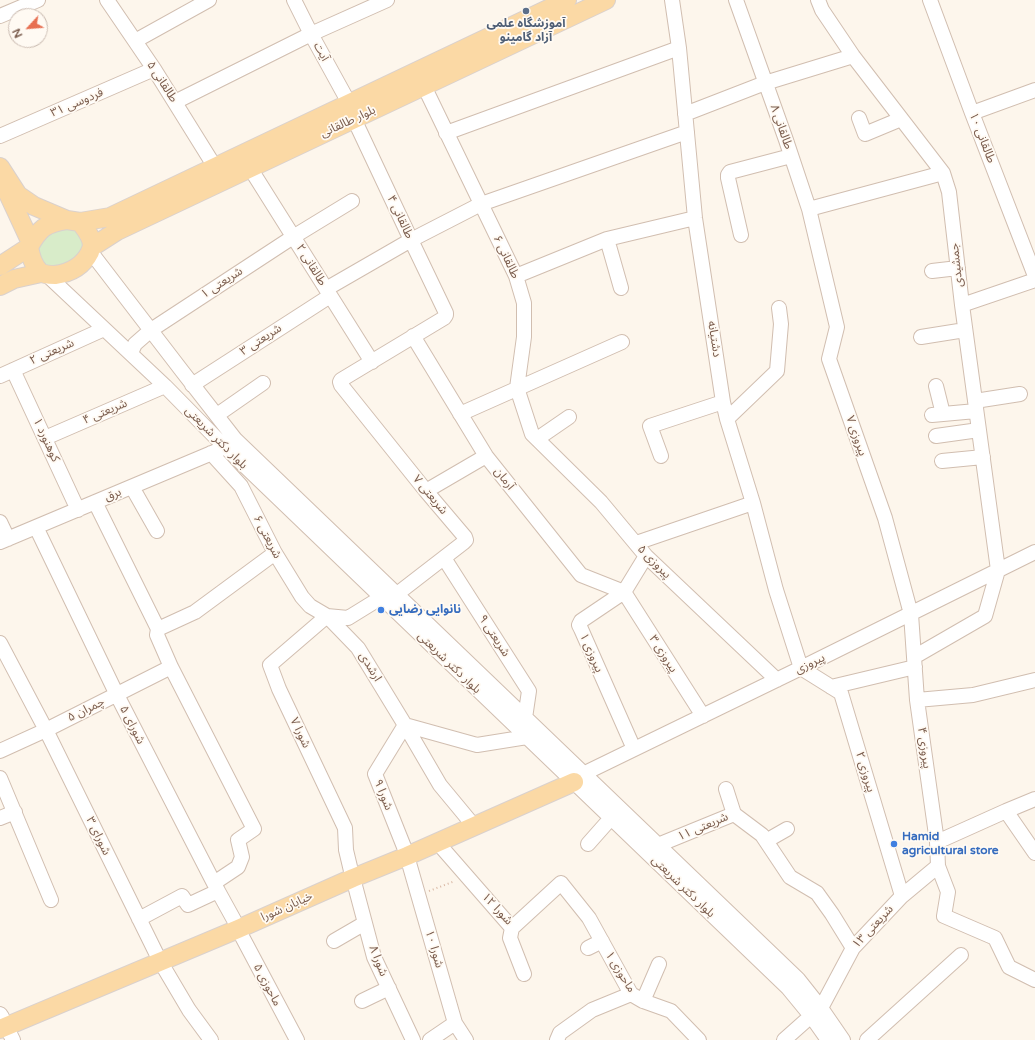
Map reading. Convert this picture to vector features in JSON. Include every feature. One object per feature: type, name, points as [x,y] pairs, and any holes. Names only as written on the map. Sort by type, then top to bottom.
[{"type":"main road","name":"بلوار طالقانی","points":[[91,249],[116,231],[250,168],[352,111],[567,0]]},
{"type":"main road","name":"بلوار طالقانی","points":[[73,221],[110,216],[215,166],[352,111],[424,86],[606,0]]},
{"type":"main road","points":[[0,167],[18,195],[34,206],[73,221],[89,233],[91,249],[86,259],[72,270],[64,273],[44,274],[14,279],[0,286]]},
{"type":"main road","points":[[0,177],[30,245],[32,261],[44,274]]},
{"type":"main road","points":[[0,266],[30,245],[35,236],[49,224],[57,221],[73,221]]},
{"type":"main road","name":"خیابان شورا","points":[[406,851],[437,842],[575,777]]},
{"type":"main road","name":"خیابان شورا","points":[[3,1024],[406,851],[469,820],[575,777]]},
{"type":"street","points":[[0,16],[38,0]]},
{"type":"street","name":"طالقانی ۵","points":[[107,0],[154,69],[215,166]]},
{"type":"street","name":"آیت","points":[[294,0],[352,111]]},
{"type":"street","points":[[175,102],[311,34],[387,0]]},
{"type":"street","name":"دشتیانه","points":[[672,0],[679,48],[695,218],[723,402],[753,503],[776,590],[801,668]]},
{"type":"street","name":"طالقانی ۸","points":[[736,0],[809,209],[820,257]]},
{"type":"street","name":"جمشیدی","points":[[818,0],[822,10],[853,56],[943,173],[949,192],[965,330],[998,570]]},
{"type":"street","name":"طالقانی ۱۰","points":[[930,0],[1035,276]]},
{"type":"street","points":[[134,41],[207,1]]},
{"type":"street","points":[[446,133],[679,48]]},
{"type":"street","points":[[685,114],[765,83],[853,56]]},
{"type":"street","name":"فردوسی ۳۱","points":[[0,136],[154,69]]},
{"type":"street","name":"طالقانی ۶","points":[[424,86],[516,276],[524,304],[524,337],[517,388],[532,434],[537,439]]},
{"type":"street","points":[[972,113],[1035,90]]},
{"type":"street","name":"طالقانی ۴","points":[[352,111],[446,313],[444,318],[412,336]]},
{"type":"street","points":[[859,118],[865,134],[901,119]]},
{"type":"street","name":"شریعتی ۳","points":[[192,385],[328,293],[411,240],[481,204],[687,132]]},
{"type":"street","points":[[741,234],[728,175],[730,172],[791,156]]},
{"type":"street","name":"طالقانی ۲","points":[[250,168],[372,362]]},
{"type":"street","points":[[809,209],[943,173]]},
{"type":"street","name":"شریعتی ۱","points":[[131,353],[135,344],[151,330],[293,236],[352,201]]},
{"type":"street","points":[[516,276],[607,239],[695,218]]},
{"type":"street","points":[[607,239],[621,288]]},
{"type":"street","name":"بلوار دکتر شریعتی","points":[[91,249],[192,385],[235,439],[397,594],[490,693],[527,737],[658,846],[798,980],[816,1012],[828,1040]]},
{"type":"street","name":"پیروزی ۷","points":[[820,257],[837,327],[829,359],[885,518],[911,614]]},
{"type":"street","points":[[932,271],[958,268]]},
{"type":"street","name":"بلوار دکتر شریعتی","points":[[44,274],[131,353],[225,447],[382,597],[490,693],[525,718],[611,818],[788,988],[816,1012],[843,1040]]},
{"type":"street","points":[[962,305],[1035,280]]},
{"type":"street","points":[[727,419],[776,371],[780,324],[779,308]]},
{"type":"street","name":"شریعتی ۲","points":[[0,376],[104,328]]},
{"type":"street","points":[[920,337],[965,330]]},
{"type":"street","points":[[372,362],[412,336]]},
{"type":"street","name":"آرمان","points":[[412,336],[486,456],[581,575],[624,592]]},
{"type":"street","points":[[460,414],[622,342]]},
{"type":"street","name":"شریعتی ۷","points":[[372,362],[341,380],[341,385],[466,540],[463,544],[397,594]]},
{"type":"street","name":"کوهنورد ۱","points":[[13,370],[78,510]]},
{"type":"street","points":[[217,415],[264,383]]},
{"type":"street","name":"شریعتی ۴","points":[[45,438],[165,386]]},
{"type":"street","points":[[936,386],[938,414],[976,406],[1020,394]]},
{"type":"street","points":[[661,456],[650,426],[723,402]]},
{"type":"street","points":[[537,439],[569,417]]},
{"type":"street","points":[[936,436],[979,430]]},
{"type":"street","name":"پیروزی ۵","points":[[537,439],[600,502],[646,556],[777,680]]},
{"type":"street","name":"برق","points":[[4,541],[225,447]]},
{"type":"street","name":"شریعتی ۶","points":[[211,453],[241,486],[275,553],[302,597],[310,606],[327,616]]},
{"type":"street","points":[[426,491],[486,456]]},
{"type":"street","points":[[942,461],[983,457]]},
{"type":"street","points":[[241,486],[254,475]]},
{"type":"street","points":[[132,487],[157,531]]},
{"type":"street","points":[[95,502],[158,629],[157,635],[171,667],[254,829],[238,840],[242,857],[238,867],[216,887],[188,904],[182,896],[139,919]]},
{"type":"street","points":[[636,543],[753,503]]},
{"type":"street","points":[[0,522],[4,541]]},
{"type":"street","name":"شورای ۵","points":[[36,527],[117,695],[236,924]]},
{"type":"street","name":"پیروزی","points":[[575,777],[777,680],[1035,552]]},
{"type":"street","points":[[158,629],[195,612],[275,553]]},
{"type":"street","name":"پیروزی ۱","points":[[634,749],[580,625],[581,621],[624,592],[646,556]]},
{"type":"street","name":"شریعتی ۹","points":[[444,558],[529,691],[525,718]]},
{"type":"street","points":[[831,687],[915,662],[985,616],[998,570]]},
{"type":"street","name":"پیروزی ۳","points":[[624,592],[703,716]]},
{"type":"street","points":[[327,616],[348,618],[382,597]]},
{"type":"street","name":"پیروزی ۴","points":[[911,614],[917,700],[937,842],[938,866],[948,892],[944,916],[995,938],[1009,967],[1035,980]]},
{"type":"street","name":"ارشدی","points":[[327,616],[358,648],[440,785],[469,820]]},
{"type":"street","name":"شورا ۷","points":[[327,616],[270,665],[282,696],[345,828],[346,850],[352,874]]},
{"type":"street","name":"شورای ۳","points":[[0,643],[43,724],[158,957],[189,1010],[211,1040]]},
{"type":"street","name":"چمران ۵","points":[[0,751],[43,724],[117,695],[171,667]]},
{"type":"street","name":"پیروزی ۲","points":[[801,668],[841,693],[902,896]]},
{"type":"street","points":[[917,700],[973,695],[1035,680]]},
{"type":"street","points":[[405,725],[477,745],[527,737]]},
{"type":"street","name":"شورا ۹","points":[[405,725],[375,774],[406,851]]},
{"type":"street","points":[[0,778],[51,900]]},
{"type":"street","points":[[726,790],[734,814]]},
{"type":"street","points":[[937,842],[1035,799]]},
{"type":"street","points":[[1006,811],[1035,853]]},
{"type":"street","points":[[0,818],[15,812]]},
{"type":"street","name":"شریعتی ۱۱","points":[[658,846],[734,814],[762,835],[790,877],[817,893],[853,948]]},
{"type":"street","points":[[588,844],[611,818]]},
{"type":"street","points":[[766,841],[787,829]]},
{"type":"street","name":"شورا ۱۲","points":[[437,842],[512,928],[561,883]]},
{"type":"street","name":"شورا ۱۰","points":[[406,851],[455,1023],[466,1040]]},
{"type":"street","name":"شریعتی ۱۳","points":[[816,1012],[853,948],[902,896],[938,866]]},
{"type":"street","name":"شورا ۸","points":[[352,874],[374,957],[413,1040]]},
{"type":"street","name":"ماحوزی ۱","points":[[561,883],[589,918],[631,994],[643,1001],[671,1011],[699,1040]]},
{"type":"street","points":[[334,941],[365,923]]},
{"type":"street","name":"ماحوزی ۵","points":[[236,924],[297,1040]]},
{"type":"street","points":[[512,928],[510,938],[524,974]]},
{"type":"street","points":[[588,948],[602,941]]},
{"type":"street","points":[[867,1040],[961,955]]},
{"type":"street","points":[[643,1001],[659,964]]},
{"type":"street","points":[[362,1001],[389,988]]},
{"type":"street","points":[[563,1038],[592,1010],[631,994]]},
{"type":"street","points":[[784,1040],[816,1012]]},
{"type":"street","points":[[430,1040],[455,1023]]},
{"type":"path","points":[[419,896],[466,876]]},
{"type":"green space","points":[[67,228],[76,230],[80,234],[84,244],[83,249],[76,257],[66,263],[56,266],[47,265],[40,260],[38,256],[37,252],[39,244],[50,234]]},
{"type":"place","name":"آموزشگاه علمی آزاد گامینو","points":[[526,11]]},
{"type":"place","name":"نانوایی رضایی","points":[[381,610]]},
{"type":"place","name":"Hamid agricultural store","points":[[894,844]]}]
